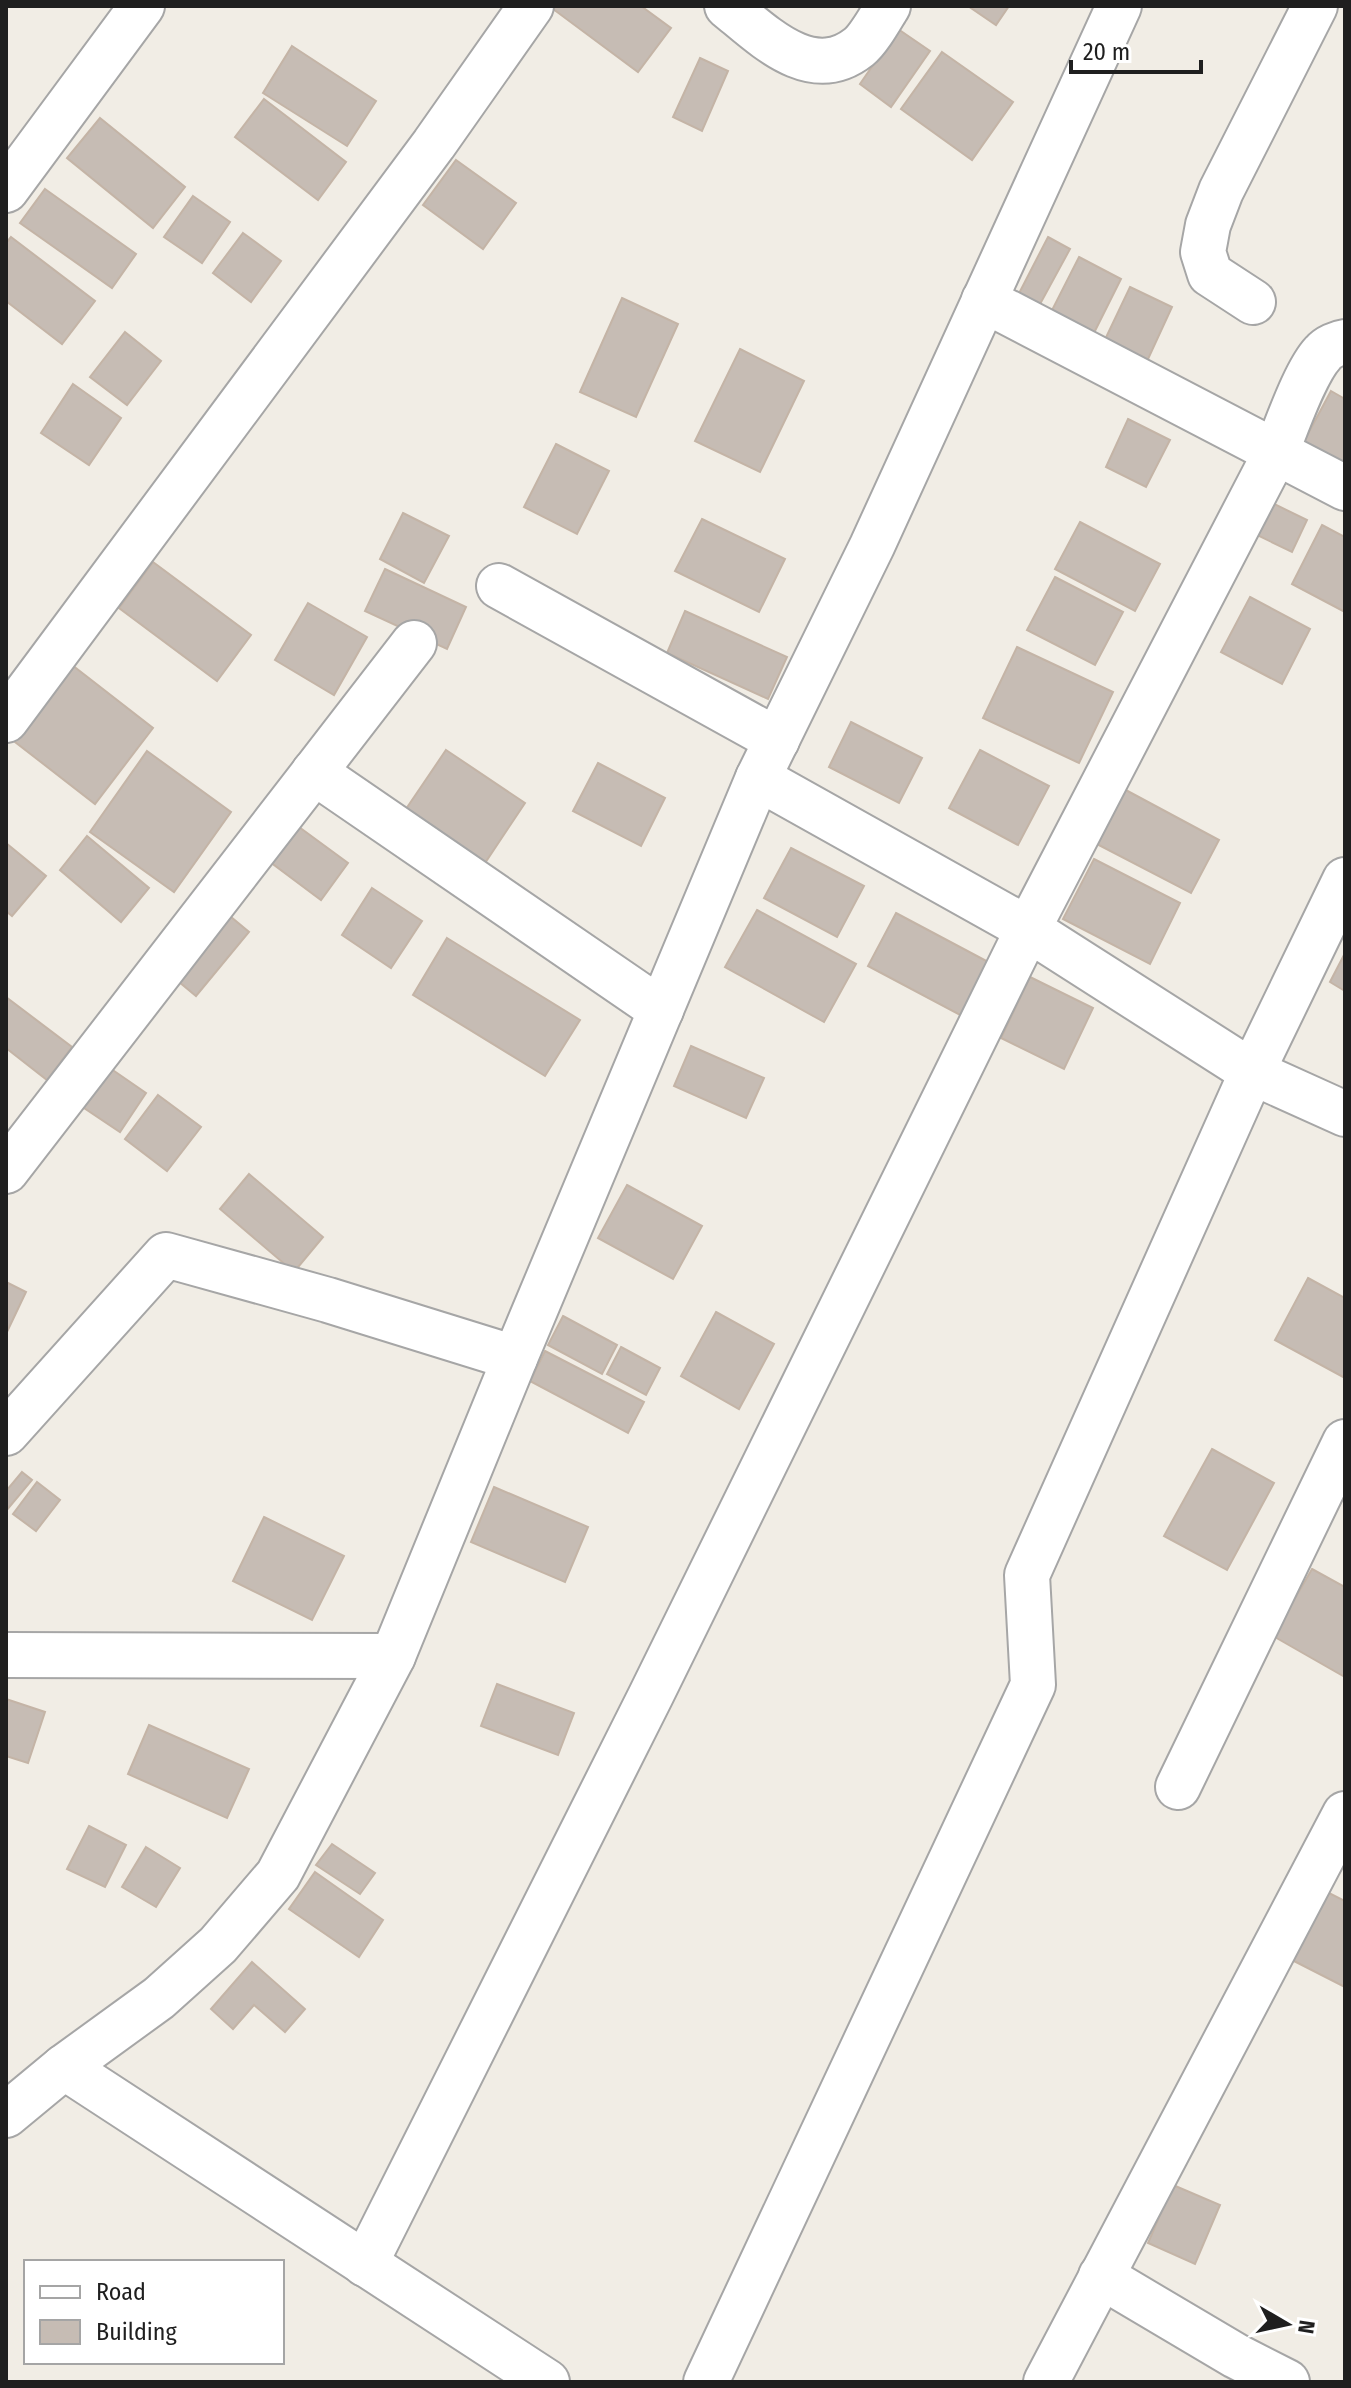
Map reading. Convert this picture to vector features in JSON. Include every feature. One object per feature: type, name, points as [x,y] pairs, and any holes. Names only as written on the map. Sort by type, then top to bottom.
[{"type":"street","points":[[6,190],[142,6]]},
{"type":"street","points":[[6,720],[434,144],[531,6]]},
{"type":"street","points":[[727,6],[779,49],[801,59],[833,60],[860,47],[888,6]]},
{"type":"street","points":[[8,2111],[159,1998],[218,1945],[278,1875],[393,1656],[758,778],[872,546],[1119,6]]},
{"type":"street","points":[[1253,302],[1210,274],[1203,252],[1208,225],[1221,191],[1315,6]]},
{"type":"street","points":[[984,300],[1345,488]]},
{"type":"street","points":[[365,2264],[651,1695],[1028,929],[1276,452],[1310,372],[1324,352],[1341,341],[1345,342]]},
{"type":"street","points":[[499,586],[777,740]]},
{"type":"street","points":[[6,1171],[414,643]]},
{"type":"street","points":[[314,772],[661,1010]]},
{"type":"street","points":[[758,778],[1028,929],[1252,1072],[1345,1114]]},
{"type":"street","points":[[706,2382],[1033,1685],[1027,1575],[1252,1072],[1345,880]]},
{"type":"street","points":[[6,1433],[166,1255],[328,1300],[515,1358]]},
{"type":"street","points":[[1178,1787],[1345,1442]]},
{"type":"street","points":[[6,1655],[393,1656]]},
{"type":"street","points":[[1046,2382],[1345,1814]]},
{"type":"street","points":[[64,2067],[547,2382]]},
{"type":"street","points":[[1101,2276],[1236,2356],[1287,2382]]},
{"type":"building","points":[[556,6],[641,6],[671,28],[638,72],[553,9]]},
{"type":"building","points":[[968,6],[1009,6],[996,25]]},
{"type":"building","points":[[898,29],[930,51],[891,107],[860,84]]},
{"type":"building","points":[[292,46],[376,101],[347,146],[263,93]]},
{"type":"building","points":[[942,52],[1013,102],[972,160],[901,109]]},
{"type":"building","points":[[700,58],[728,71],[702,131],[673,117]]},
{"type":"building","points":[[264,99],[346,162],[318,200],[235,137]]},
{"type":"building","points":[[100,118],[185,187],[153,228],[67,158]]},
{"type":"building","points":[[456,160],[516,203],[483,249],[423,205]]},
{"type":"building","points":[[45,189],[136,254],[112,288],[20,223]]},
{"type":"building","points":[[193,196],[230,222],[202,263],[164,237]]},
{"type":"building","points":[[243,233],[281,261],[251,302],[213,273]]},
{"type":"building","points":[[11,237],[95,301],[62,344],[6,301],[6,243]]},
{"type":"building","points":[[1048,237],[1070,249],[1033,317],[1012,307]]},
{"type":"building","points":[[1079,257],[1121,279],[1089,343],[1046,322]]},
{"type":"building","points":[[1130,287],[1172,307],[1143,370],[1100,350]]},
{"type":"building","points":[[622,298],[678,324],[636,417],[580,392]]},
{"type":"building","points":[[125,332],[161,361],[127,405],[90,377]]},
{"type":"building","points":[[740,349],[804,381],[760,472],[695,441]]},
{"type":"building","points":[[73,384],[121,418],[89,465],[41,433]]},
{"type":"building","points":[[1331,391],[1345,399],[1345,483],[1296,456]]},
{"type":"building","points":[[1128,419],[1170,440],[1146,487],[1106,467]]},
{"type":"building","points":[[556,444],[609,471],[577,534],[524,507]]},
{"type":"building","points":[[1266,500],[1307,520],[1292,552],[1251,532]]},
{"type":"building","points":[[403,513],[449,536],[424,583],[380,559]]},
{"type":"building","points":[[702,519],[785,559],[759,612],[675,571]]},
{"type":"building","points":[[1080,522],[1160,564],[1135,611],[1055,569]]},
{"type":"building","points":[[1322,525],[1345,537],[1345,612],[1292,584]]},
{"type":"building","points":[[153,562],[251,635],[217,681],[119,608]]},
{"type":"building","points":[[385,569],[466,607],[447,649],[365,611]]},
{"type":"building","points":[[1055,577],[1123,612],[1095,665],[1027,630]]},
{"type":"building","points":[[1250,597],[1310,629],[1282,684],[1221,652]]},
{"type":"building","points":[[308,603],[367,637],[334,695],[275,660]]},
{"type":"building","points":[[685,611],[787,657],[768,699],[667,653]]},
{"type":"building","points":[[1017,647],[1113,692],[1079,763],[983,718]]},
{"type":"building","points":[[63,658],[153,728],[95,804],[6,735]]},
{"type":"building","points":[[851,722],[922,758],[899,803],[829,767]]},
{"type":"building","points":[[446,750],[525,803],[485,863],[406,809]]},
{"type":"building","points":[[980,750],[1049,786],[1018,845],[949,808]]},
{"type":"building","points":[[147,751],[231,812],[174,892],[90,832]]},
{"type":"building","points":[[598,763],[665,798],[641,846],[573,811]]},
{"type":"building","points":[[1122,788],[1219,840],[1191,893],[1093,842]]},
{"type":"building","points":[[284,816],[348,863],[321,900],[258,853]]},
{"type":"building","points":[[87,836],[149,888],[121,922],[60,870]]},
{"type":"building","points":[[6,843],[46,876],[12,916],[6,911]]},
{"type":"building","points":[[791,848],[864,886],[837,937],[764,898]]},
{"type":"building","points":[[1094,859],[1180,903],[1150,964],[1063,919]]},
{"type":"building","points":[[372,888],[422,921],[391,968],[342,935]]},
{"type":"building","points":[[219,907],[249,932],[196,996],[166,971]]},
{"type":"building","points":[[757,910],[856,964],[824,1022],[725,967]]},
{"type":"building","points":[[896,913],[992,964],[964,1017],[868,966]]},
{"type":"building","points":[[447,938],[580,1020],[545,1076],[413,995]]},
{"type":"building","points":[[1345,953],[1345,991],[1330,982]]},
{"type":"building","points":[[1030,977],[1093,1008],[1064,1069],[1001,1038]]},
{"type":"building","points":[[6,997],[72,1047],[47,1080],[6,1048]]},
{"type":"building","points":[[691,1046],[764,1078],[746,1118],[674,1086]]},
{"type":"building","points":[[104,1064],[146,1093],[120,1132],[78,1104]]},
{"type":"building","points":[[158,1095],[201,1127],[167,1171],[125,1139]]},
{"type":"building","points":[[249,1174],[323,1237],[294,1272],[220,1209]]},
{"type":"building","points":[[627,1185],[702,1226],[673,1279],[598,1238]]},
{"type":"building","points":[[1308,1278],[1345,1298],[1345,1378],[1275,1340]]},
{"type":"building","points":[[6,1282],[26,1292],[6,1334]]},
{"type":"building","points":[[716,1312],[774,1344],[739,1409],[681,1376]]},
{"type":"building","points":[[563,1316],[617,1345],[602,1374],[548,1345]]},
{"type":"building","points":[[621,1347],[660,1368],[646,1395],[607,1374]]},
{"type":"building","points":[[545,1351],[644,1402],[628,1433],[530,1381]]},
{"type":"building","points":[[1212,1449],[1274,1483],[1227,1570],[1164,1536]]},
{"type":"building","points":[[22,1472],[32,1480],[6,1511],[6,1491]]},
{"type":"building","points":[[37,1482],[60,1500],[36,1531],[13,1514]]},
{"type":"building","points":[[494,1487],[588,1527],[565,1582],[471,1542]]},
{"type":"building","points":[[264,1517],[344,1556],[312,1620],[233,1581]]},
{"type":"building","points":[[1312,1569],[1345,1587],[1345,1677],[1273,1636]]},
{"type":"building","points":[[497,1684],[574,1713],[558,1755],[481,1726]]},
{"type":"building","points":[[6,1699],[45,1712],[28,1763],[6,1756]]},
{"type":"building","points":[[149,1725],[249,1769],[227,1818],[128,1774]]},
{"type":"building","points":[[89,1826],[126,1845],[105,1887],[67,1869]]},
{"type":"building","points":[[332,1844],[375,1873],[360,1894],[316,1865]]},
{"type":"building","points":[[146,1847],[180,1868],[156,1907],[122,1887]]},
{"type":"building","points":[[315,1872],[383,1920],[359,1957],[289,1909]]},
{"type":"building","points":[[1323,1890],[1345,1901],[1345,1987],[1288,1958]]},
{"type":"building","points":[[252,1962],[305,2009],[285,2032],[254,2005],[233,2029],[211,2009]]},
{"type":"building","points":[[1173,2185],[1220,2205],[1195,2264],[1148,2243]]}]
